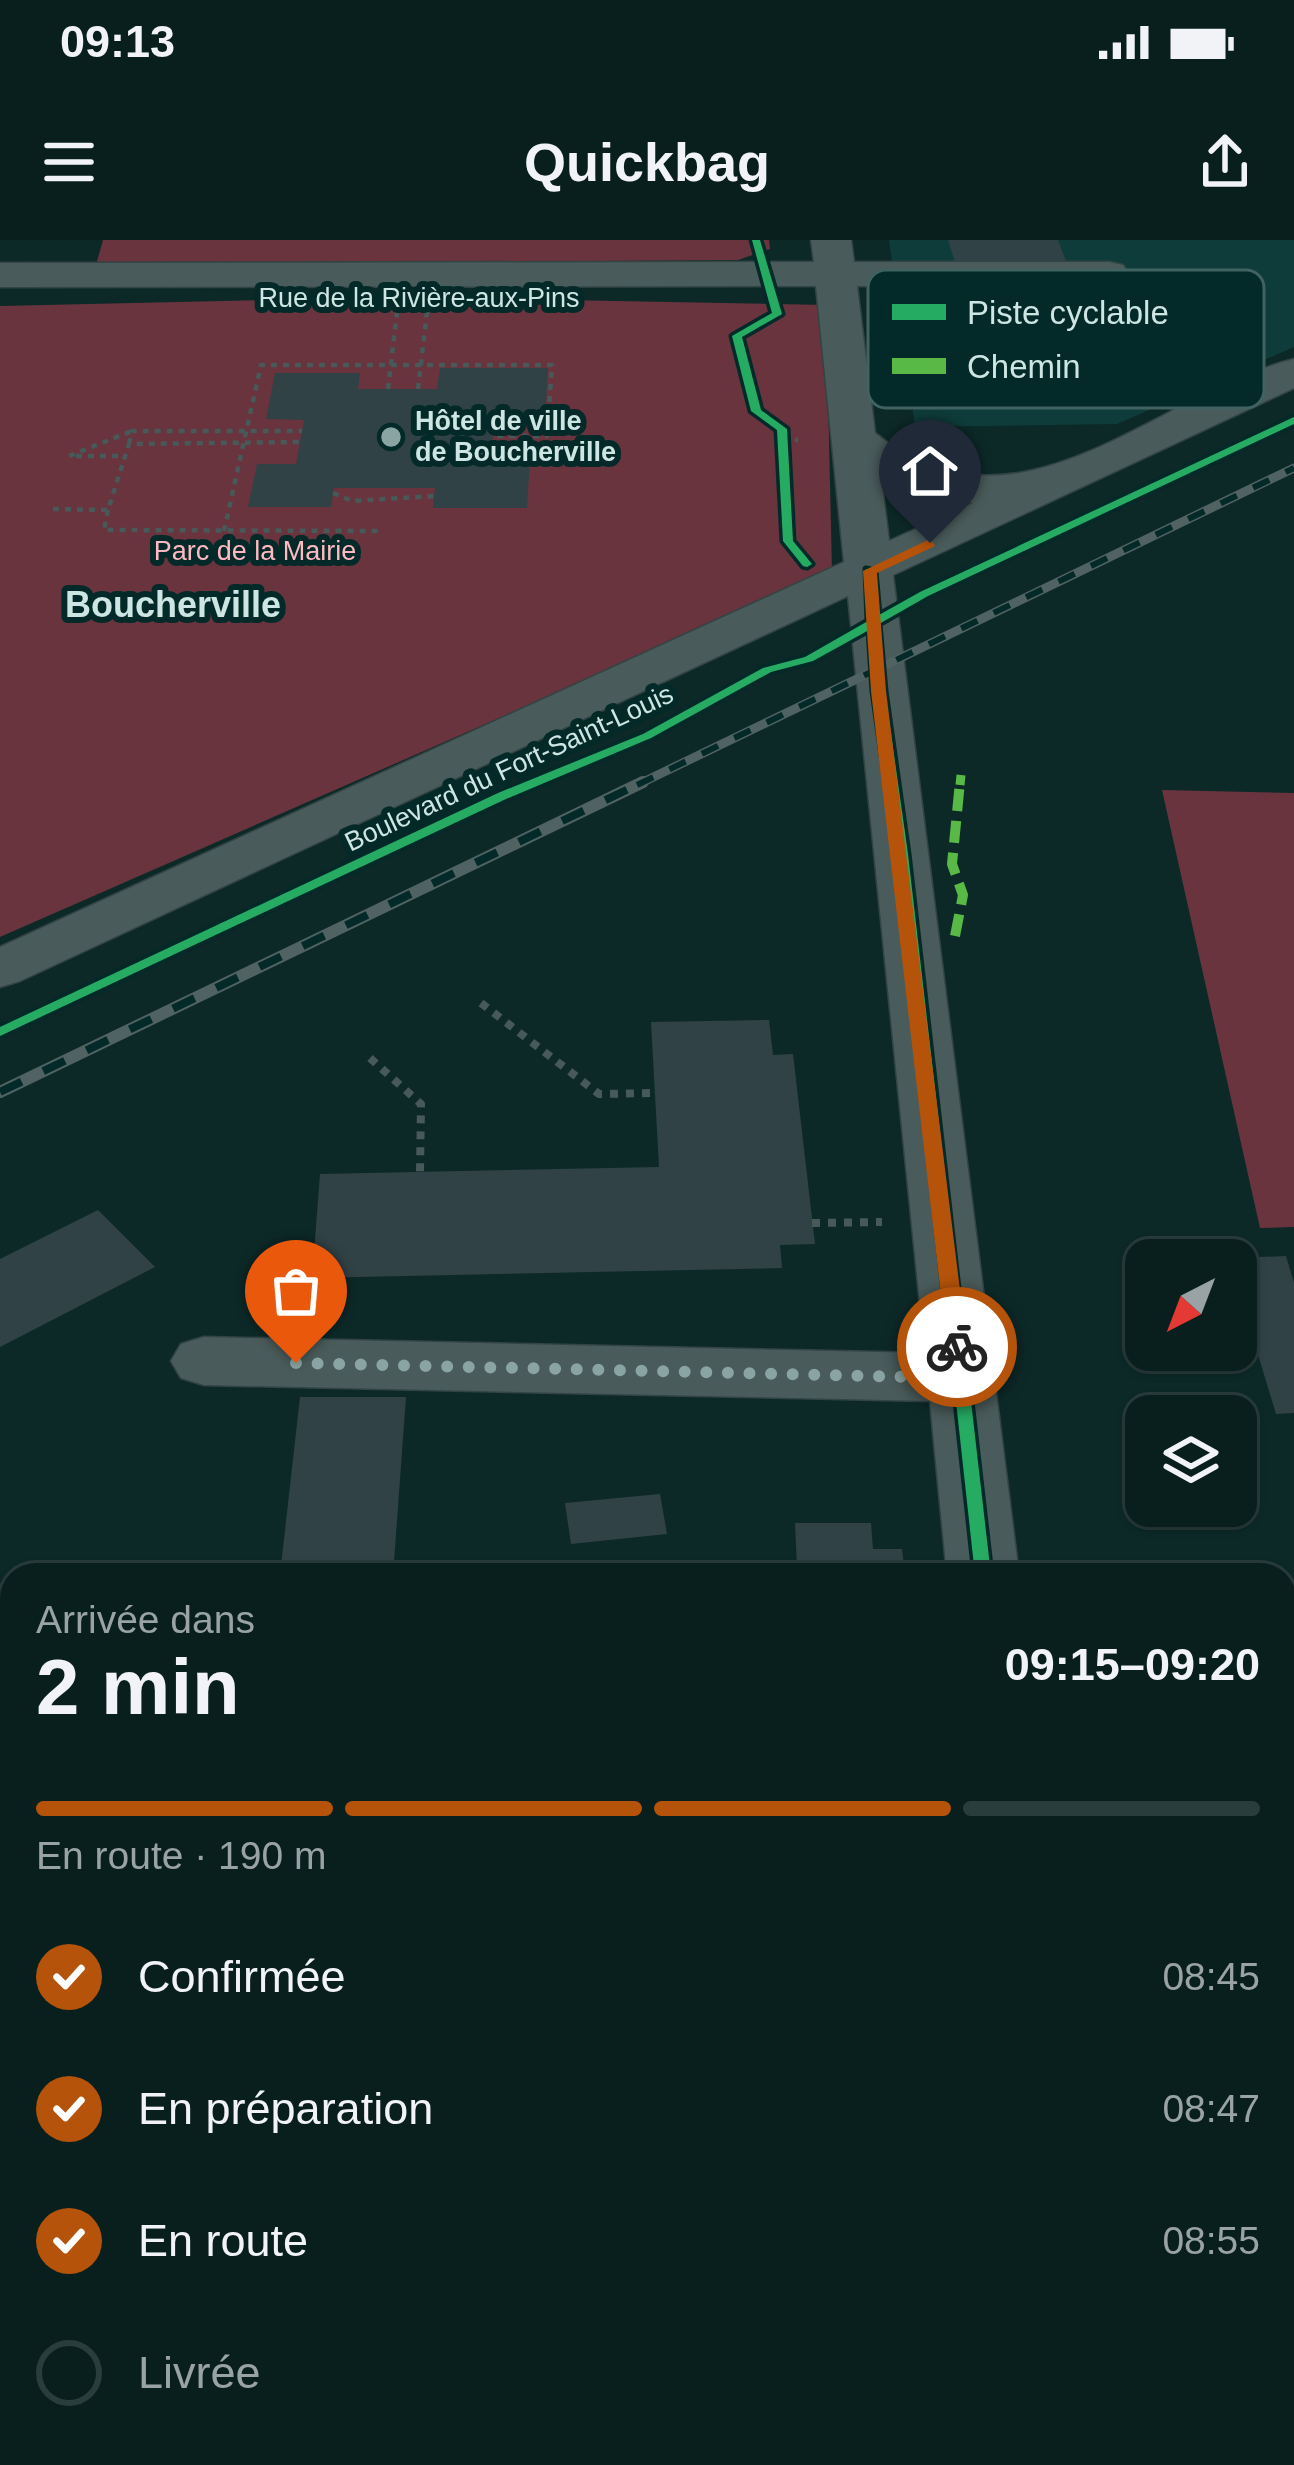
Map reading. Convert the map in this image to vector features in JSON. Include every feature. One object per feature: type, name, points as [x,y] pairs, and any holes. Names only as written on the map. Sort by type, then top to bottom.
[{"type":"street","points":[[111,240],[138,261],[216,276]]},
{"type":"street","name":"Rue de la Rivière-aux-Pins","points":[[0,300],[82,263],[216,276],[834,271]]},
{"type":"street","name":"Rue de la Rivière-aux-Pins","points":[[0,273],[82,263],[834,271]]},
{"type":"street","points":[[868,271],[834,271],[982,1563]]},
{"type":"street","name":"Boulevard du Fort-Saint-Louis","points":[[1264,386],[1294,372]]},
{"type":"street","name":"Boulevard du Fort-Saint-Louis","points":[[0,969],[1219,408]]},
{"type":"street","points":[[854,436],[889,466],[941,488],[998,492],[1068,480]]},
{"type":"street","points":[[204,1361],[961,1378]]},
{"type":"path","points":[[418,389],[427,310]]},
{"type":"path","points":[[388,389],[398,311]]},
{"type":"path","points":[[224,532],[261,365],[552,365],[547,436],[493,436]]},
{"type":"path","points":[[132,431],[104,530],[383,531]]},
{"type":"path","points":[[125,456],[69,456],[132,431],[302,431]]},
{"type":"path","points":[[781,460],[788,436]]},
{"type":"path","points":[[129,444],[300,442]]},
{"type":"path","points":[[333,493],[352,501],[434,496]]},
{"type":"path","points":[[53,509],[108,510]]},
{"type":"path","points":[[481,1003],[599,1094],[655,1093]]},
{"type":"path","points":[[370,1058],[422,1104],[420,1172]]},
{"type":"path","points":[[812,1223],[902,1221]]},
{"type":"shaded area","points":[[889,240],[1294,240],[1294,347],[1264,360],[1264,270],[893,270]]},
{"type":"shaded area","points":[[912,408],[1154,408],[1117,424],[915,427]]},
{"type":"green space","points":[[103,240],[769,240],[770,249],[738,260],[96,265]]},
{"type":"green space","name":"Parc de la Mairie","points":[[405,297],[826,305],[832,572],[0,937],[0,306]]},
{"type":"green space","points":[[1162,790],[1294,793],[1294,1227],[1260,1228]]},
{"type":"building","points":[[948,240],[1058,240],[1066,261],[955,262]]},
{"type":"building","points":[[440,368],[548,368],[545,421],[494,421],[491,458],[530,458],[527,508],[433,508],[435,488],[334,488],[331,507],[248,507],[257,464],[296,464],[304,420],[266,419],[275,373],[360,373],[358,389],[437,389]]},
{"type":"building","points":[[769,1020],[773,1055],[793,1054],[815,1244],[780,1245],[782,1268],[312,1278],[320,1174],[659,1167],[651,1022]]},
{"type":"building","points":[[98,1210],[155,1267],[0,1347],[0,1259]]},
{"type":"building","points":[[1286,1256],[1294,1283],[1294,1413],[1276,1414],[1257,1351],[1257,1257]]},
{"type":"building","points":[[300,1397],[406,1397],[394,1563],[281,1563]]},
{"type":"building","points":[[660,1494],[667,1534],[571,1544],[565,1503]]},
{"type":"building","points":[[795,1523],[871,1523],[873,1549],[902,1549],[904,1563],[797,1563]]},
{"type":"railway","points":[[637,785],[1294,468]]},
{"type":"railway","points":[[0,1092],[643,782]]},
{"type":"marked path","points":[[955,936],[963,895],[952,864],[961,775]]},
{"type":"cycle path","points":[[756,240],[777,314],[737,336],[756,411],[782,429],[788,541],[807,564]]},
{"type":"cycle path","points":[[0,1032],[502,796],[647,736],[767,670],[809,659],[924,594],[1294,420]]},
{"type":"cycle path","points":[[870,571],[879,691],[902,854],[982,1563]]},
{"type":"way so far","points":[[296,1363],[961,1378],[957,1347]]},
{"type":"place","name":"Hôtel de ville de Boucherville","points":[[391,437]]},
{"type":"district","name":"Boucherville","points":[[173,604]]},
{"type":"route","points":[[930,543],[870,571],[879,691],[957,1347]]}]
